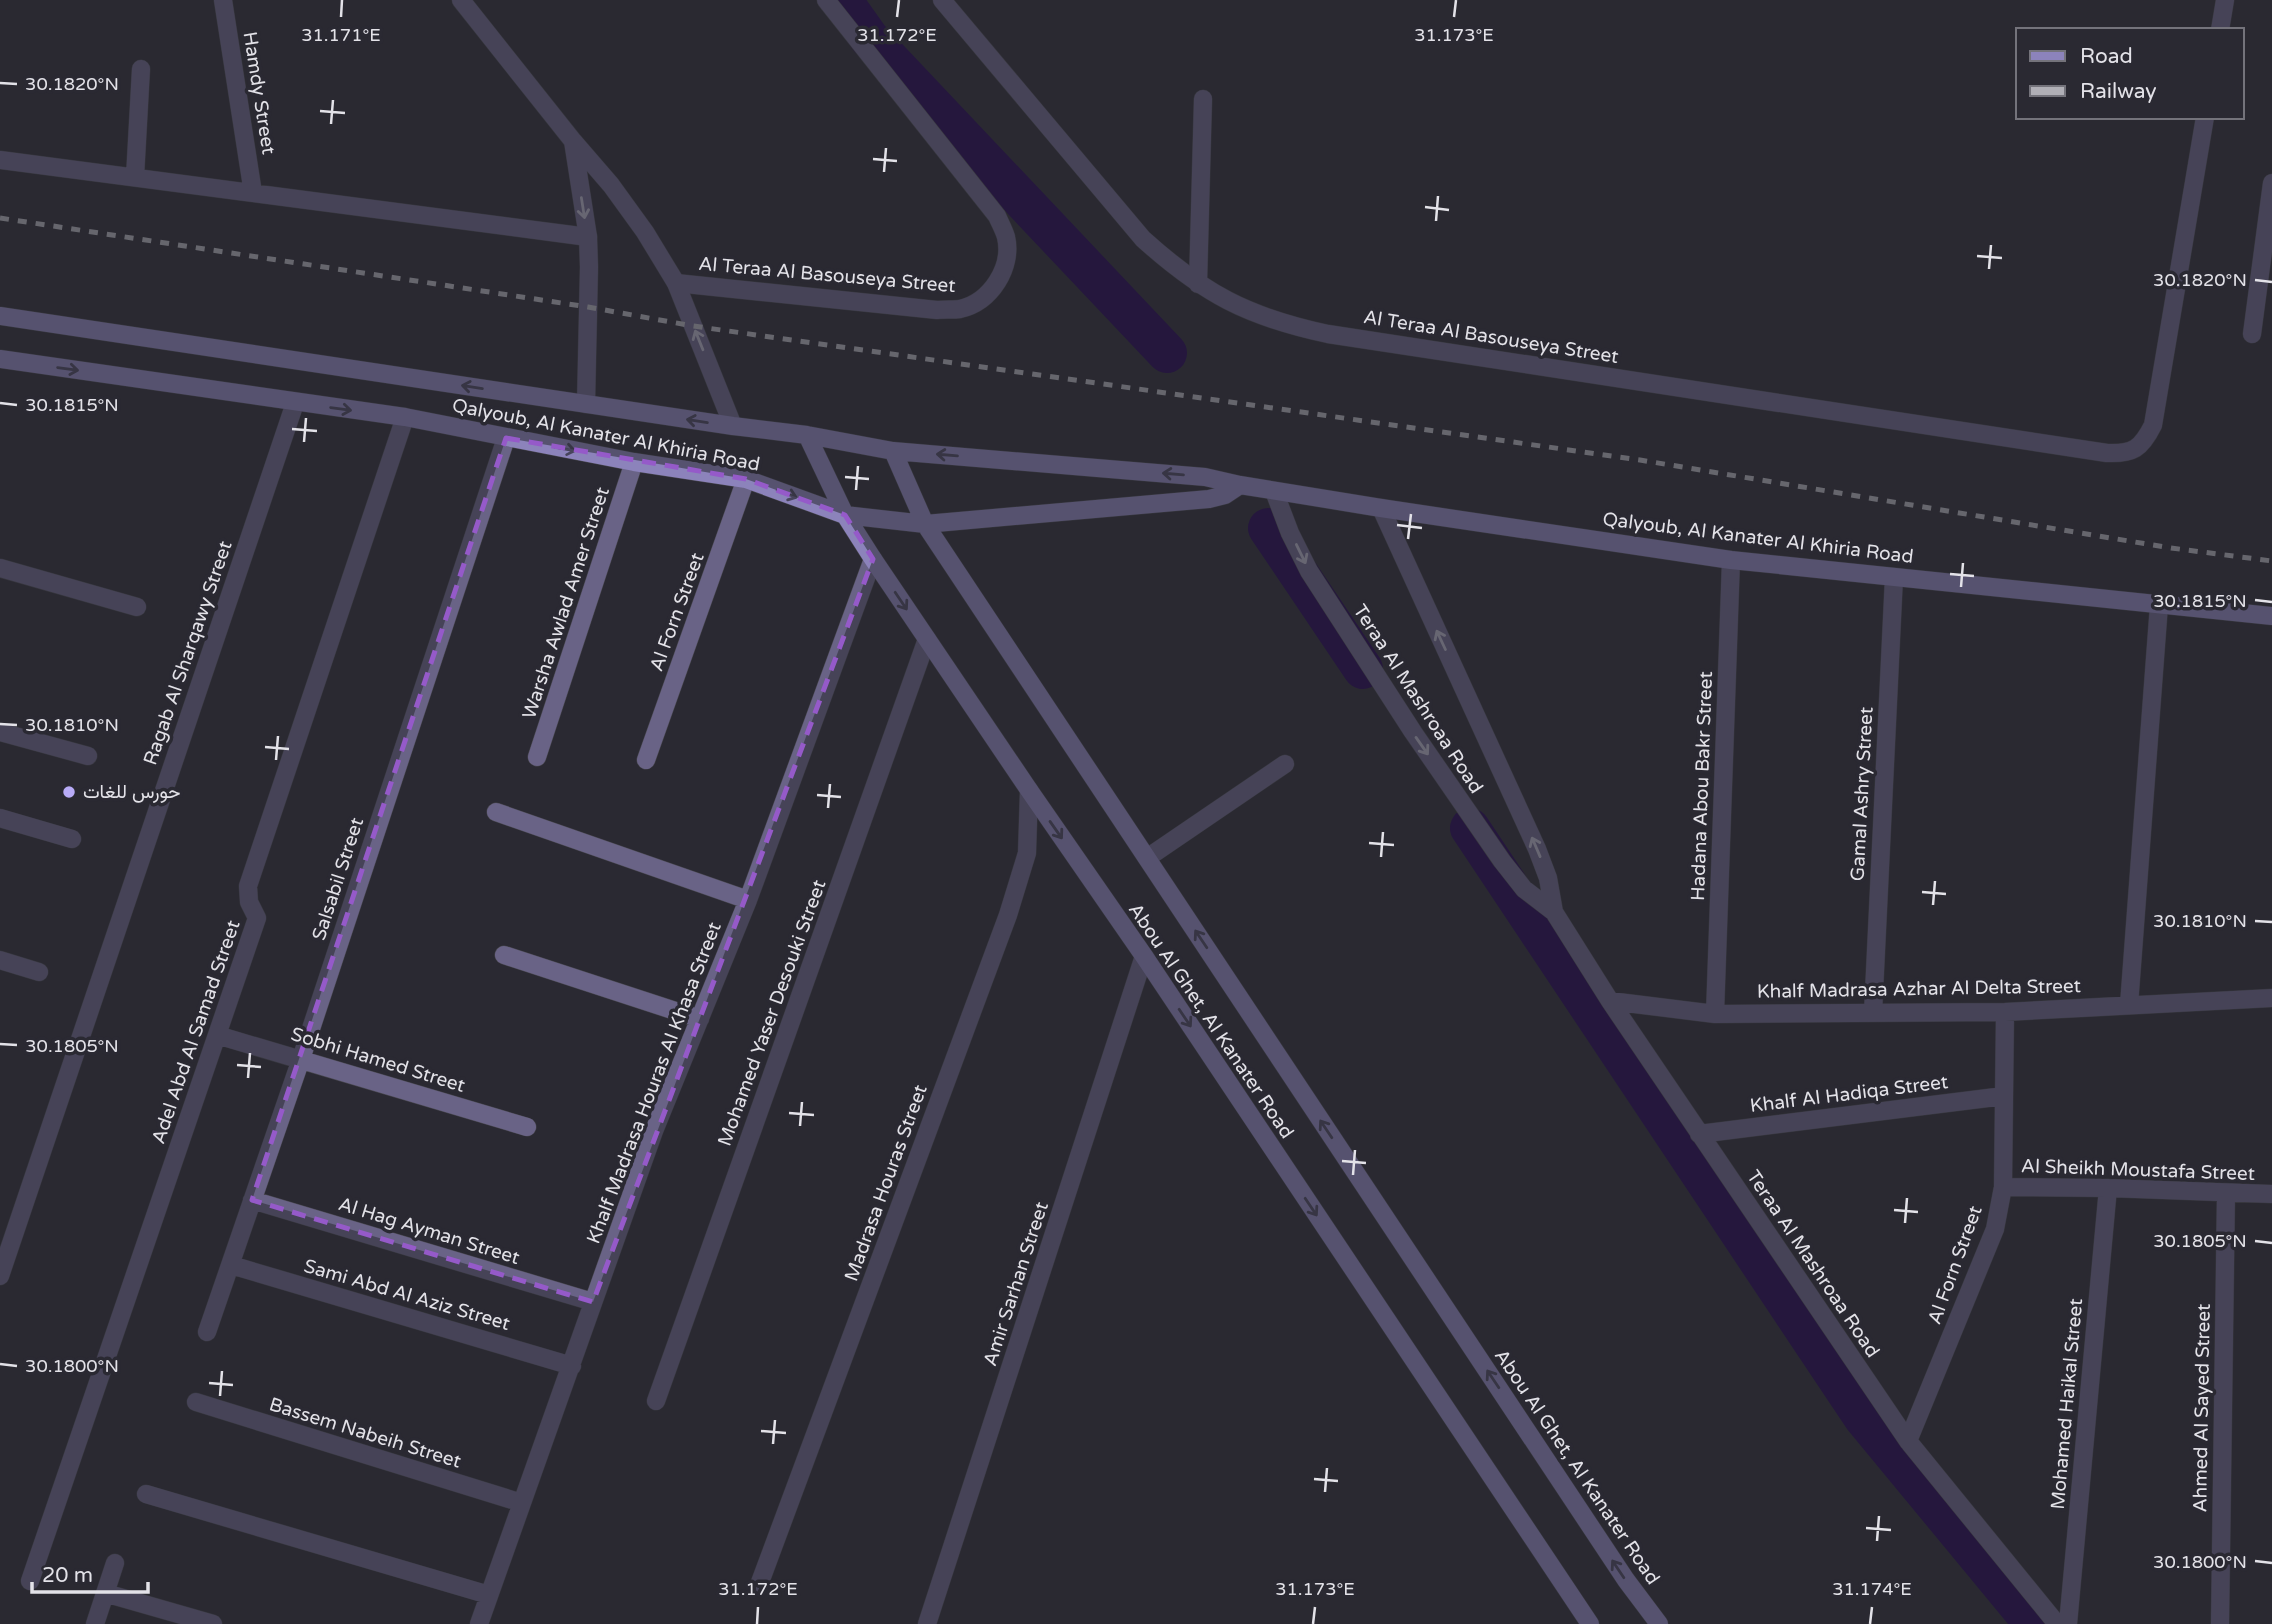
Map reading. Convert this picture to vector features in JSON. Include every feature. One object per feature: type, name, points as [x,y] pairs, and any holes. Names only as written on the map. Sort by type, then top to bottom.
[{"type":"main road","name":"Qalyoub, Al Kanater Al Khiria Road","points":[[0,316],[807,435],[893,451],[1205,477],[1381,508],[1731,560],[2272,616]]},
{"type":"main road","name":"Qalyoub, Al Kanater Al Khiria Road","points":[[0,359],[405,417],[506,439],[746,479],[845,515],[925,524],[1209,499],[1225,495],[1240,485]]},
{"type":"main road","name":"Abou Al Ghet, Al Kanater Road","points":[[807,435],[845,515],[873,559],[1144,956],[1590,1624]]},
{"type":"main road","name":"Abou Al Ghet, Al Kanater Road","points":[[893,451],[925,524],[1626,1580],[1659,1624]]},
{"type":"street","name":"Hamdy Street","points":[[223,0],[253,193]]},
{"type":"street","points":[[461,0],[611,185],[645,232],[676,283],[733,426]]},
{"type":"street","name":"Al Teraa Al Basouseya Street","points":[[676,283],[937,310],[961,309],[982,299],[998,282],[1006,261],[1006,237],[997,216],[826,0]]},
{"type":"street","name":"Al Teraa Al Basouseya Street","points":[[942,0],[1143,239],[1175,268],[1198,284],[1247,311],[1287,325],[1328,334],[2107,453],[2127,453],[2144,443],[2152,425],[2205,119]]},
{"type":"street","points":[[2220,28],[2225,0]]},
{"type":"street","points":[[135,177],[141,69]]},
{"type":"street","points":[[1198,284],[1203,99]]},
{"type":"street","points":[[573,141],[588,237],[586,404]]},
{"type":"street","points":[[0,160],[588,237]]},
{"type":"street","points":[[2252,334],[2272,183]]},
{"type":"street","name":"Ragab Al Sharqawy Street","points":[[0,1275],[295,403]]},
{"type":"street","name":"Adel Abd Al Samad Street","points":[[30,1581],[257,918],[249,902],[248,886],[405,417]]},
{"type":"street","name":"Salsabil Street","points":[[207,1332],[301,1059],[506,439]]},
{"type":"street","name":"Warsha Awlad Amer Street","points":[[537,757],[634,462]]},
{"type":"street","name":"Al Forn Street","points":[[646,760],[746,479]]},
{"type":"street","name":"Teraa Al Mashroaa Road","points":[[1274,491],[1290,533],[1309,571],[1413,732],[1502,861],[1524,889],[1554,912],[1610,1002],[1908,1441],[2057,1624]]},
{"type":"street","name":"Teraa Al Mashroaa Road","points":[[1381,508],[1537,849],[1548,878],[1554,912]]},
{"type":"street","name":"Khalf Madrasa Houras Al Khasa Street","points":[[479,1624],[654,1131],[748,900],[873,559]]},
{"type":"street","name":"Hadana Abou Bakr Street","points":[[1715,1014],[1731,560]]},
{"type":"street","points":[[0,568],[137,607]]},
{"type":"street","name":"Gamal Ashry Street","points":[[1873,1013],[1894,577]]},
{"type":"street","points":[[2129,1004],[2158,605]]},
{"type":"street","name":"Mohamed Yaser Desouki Street","points":[[656,1401],[927,639]]},
{"type":"street","points":[[0,732],[89,756]]},
{"type":"street","points":[[1147,859],[1285,764]]},
{"type":"street","name":"Madrasa Houras Street","points":[[759,1585],[1007,915],[1027,853],[1029,790]]},
{"type":"street","points":[[496,812],[748,900]]},
{"type":"street","points":[[0,818],[72,839]]},
{"type":"street","points":[[504,955],[699,1018]]},
{"type":"street","name":"Amir Sarhan Street","points":[[927,1624],[1144,956]]},
{"type":"street","points":[[0,960],[39,972]]},
{"type":"street","name":"Khalf Madrasa Azhar Al Delta Street","points":[[1610,1002],[1715,1014],[2005,1012],[2272,998]]},
{"type":"street","name":"Al Forn Street","points":[[1908,1441],[1995,1229],[2003,1187],[2005,1012]]},
{"type":"street","name":"Sobhi Hamed Street","points":[[217,1035],[527,1126]]},
{"type":"street","name":"Khalf Al Hadiqa Street","points":[[1699,1133],[2004,1096]]},
{"type":"street","name":"Al Sheikh Moustafa Street","points":[[2003,1187],[2272,1194]]},
{"type":"street","name":"Mohamed Haikal Street","points":[[2068,1624],[2108,1188]]},
{"type":"street","name":"Ahmed Al Sayed Street","points":[[2220,1624],[2226,1192]]},
{"type":"street","name":"Al Hag Ayman Street","points":[[252,1200],[593,1302]]},
{"type":"street","name":"Sami Abd Al Aziz Street","points":[[231,1265],[572,1366]]},
{"type":"street","name":"Bassem Nabeih Street","points":[[196,1402],[522,1503]]},
{"type":"street","points":[[146,1494],[489,1595]]},
{"type":"street","points":[[95,1624],[115,1563]]},
{"type":"street","points":[[105,1593],[213,1624]]},
{"type":"highlighted area","points":[[506,438],[746,479],[845,515],[873,559],[593,1302],[252,1200]]},
{"type":"waterway","points":[[842,0],[869,38],[1167,353]]},
{"type":"waterway","points":[[1268,528],[1363,669]]},
{"type":"waterway","points":[[1470,828],[1863,1417],[2034,1624]]},
{"type":"railway","points":[[0,218],[588,307],[693,326],[1640,460],[2171,548],[2272,561]]},
{"type":"place","name":"حورس للغات","points":[[69,792]]}]
